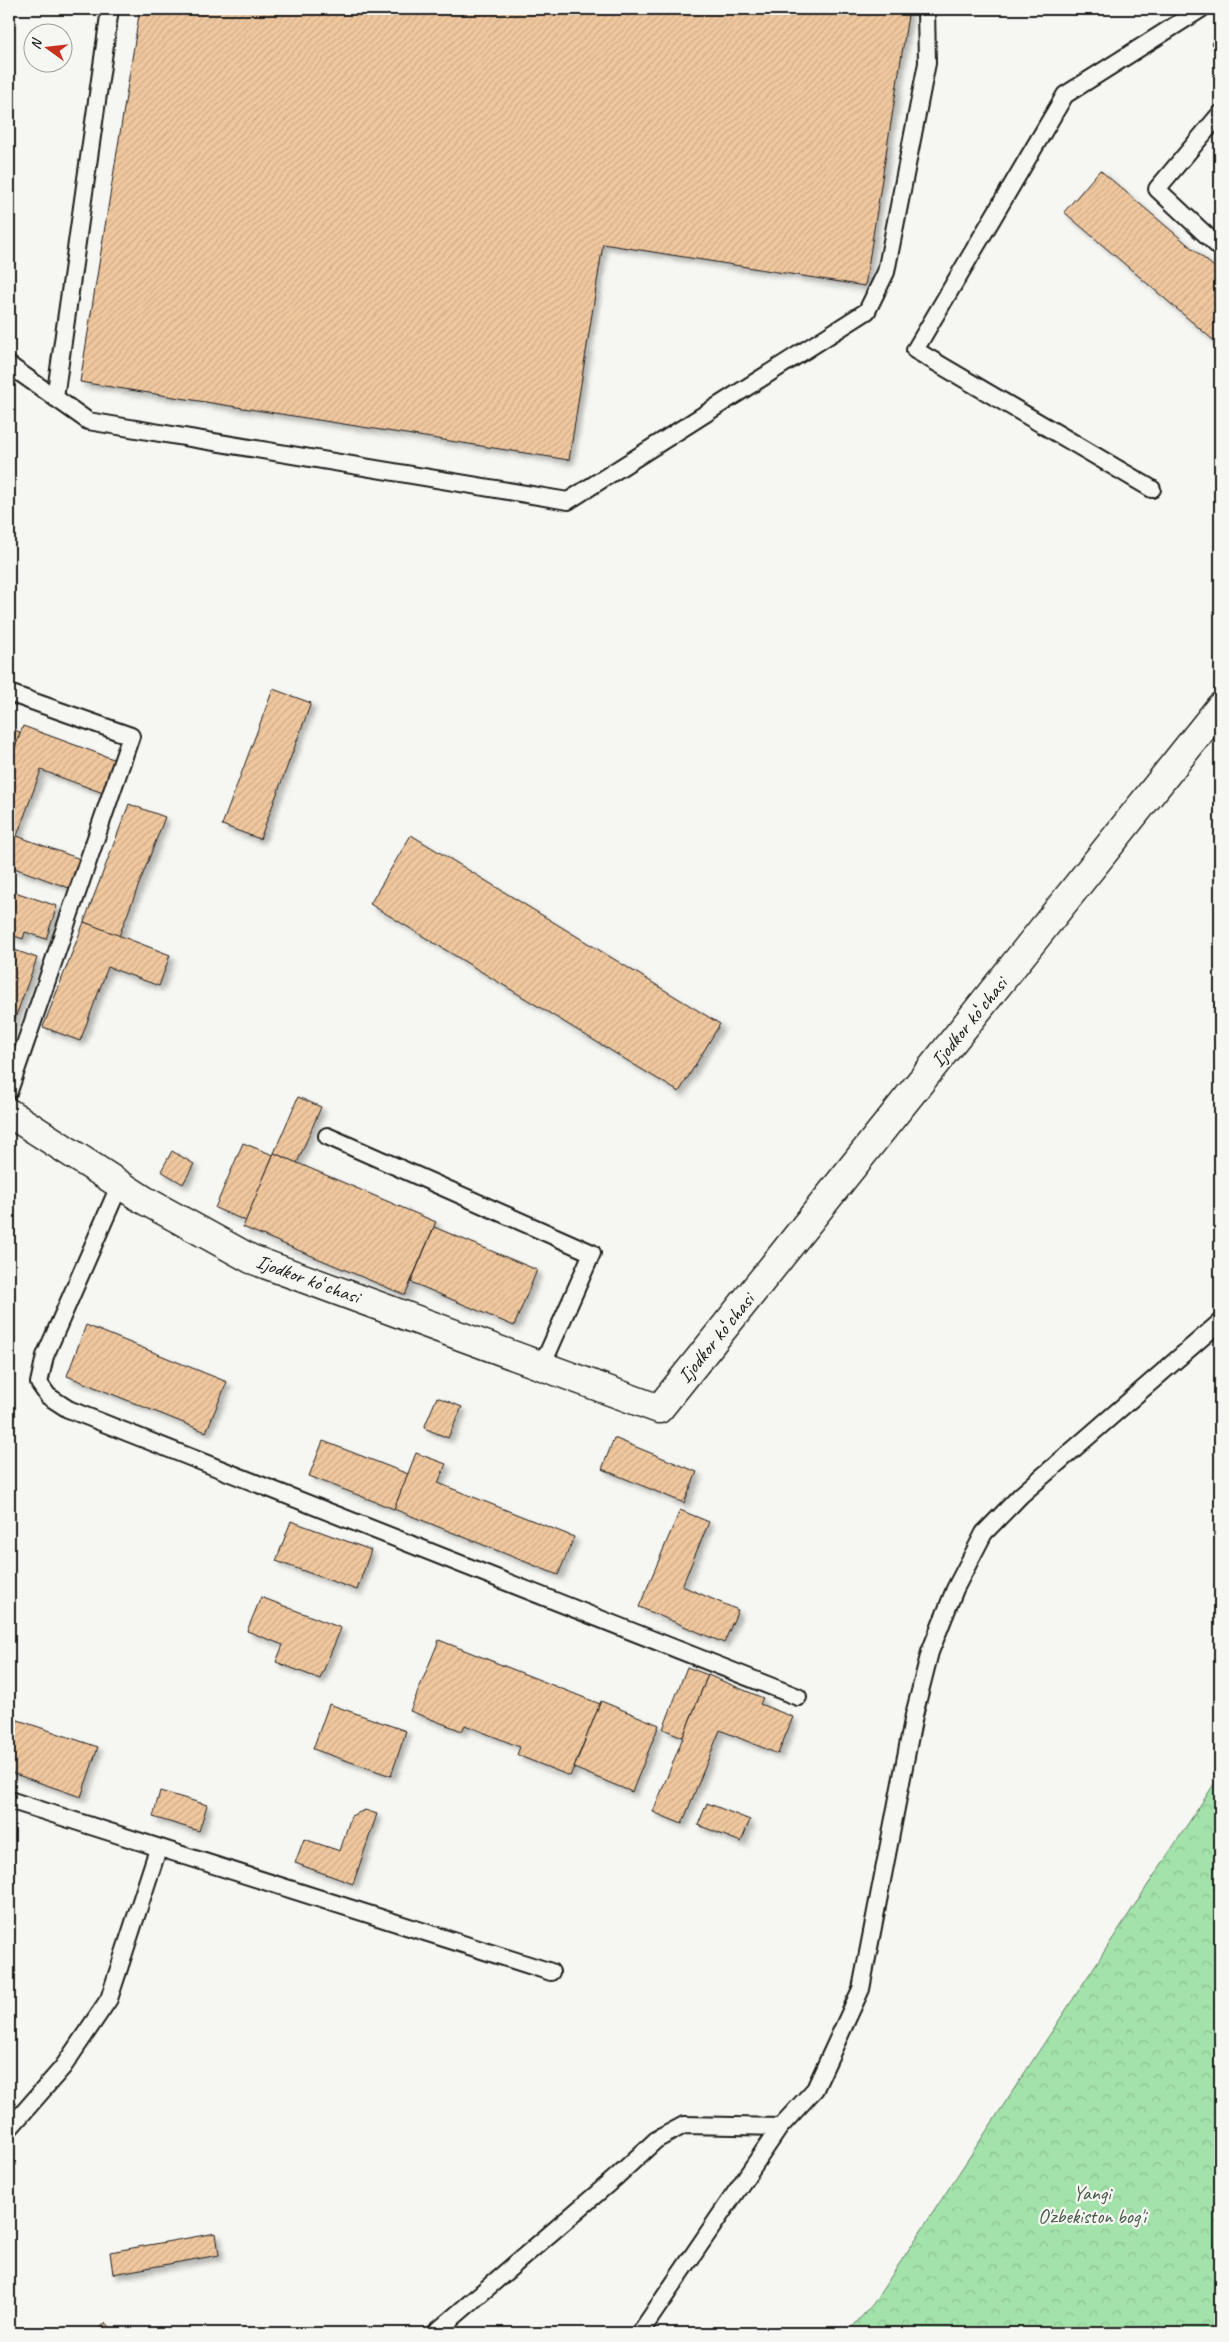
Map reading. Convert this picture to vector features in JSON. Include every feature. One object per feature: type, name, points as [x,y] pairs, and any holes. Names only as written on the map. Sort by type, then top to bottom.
[{"type":"street","name":"Ijodkor koʻchasi","points":[[9,1113],[144,1200],[252,1259],[659,1409],[1220,707]]},
{"type":"lane","points":[[55,398],[110,9]]},
{"type":"lane","points":[[9,365],[88,421],[568,500],[866,311],[886,272],[928,63],[926,9]]},
{"type":"lane","points":[[1152,489],[915,350],[1065,95],[1201,9]]},
{"type":"lane","points":[[1220,114],[1157,189],[1220,248]]},
{"type":"lane","points":[[9,693],[131,736],[9,1091]]},
{"type":"lane","points":[[327,1136],[592,1253],[542,1366]]},
{"type":"lane","points":[[120,1184],[45,1356],[39,1383],[48,1396],[68,1409],[798,1697]]},
{"type":"lane","points":[[640,2333],[780,2127],[815,2089],[861,1989],[914,1716],[930,1652],[955,1589],[984,1533],[1021,1495],[1220,1322]]},
{"type":"lane","points":[[9,1800],[158,1849],[551,1972]]},
{"type":"lane","points":[[9,2129],[64,2067],[109,2000],[158,1849]]},
{"type":"lane","points":[[435,2333],[615,2178],[656,2140],[684,2125],[780,2127]]},
{"type":"green space","name":"Yangi O'zbekiston bog'i","points":[[1220,1775],[1220,2333],[847,2333],[873,2304]]},
{"type":"building","points":[[140,9],[909,9],[865,286],[603,244],[569,460],[80,382]]},
{"type":"building","points":[[1220,33],[1220,51],[1211,43]]},
{"type":"building","points":[[1100,170],[1220,272],[1220,346],[1064,212]]},
{"type":"building","points":[[273,689],[311,703],[260,839],[222,825]]},
{"type":"building","points":[[23,726],[116,760],[103,793],[41,770],[17,836],[80,859],[69,888],[9,866],[9,764]]},
{"type":"building","points":[[9,728],[20,732],[9,764]]},
{"type":"building","points":[[129,804],[165,817],[119,936],[84,922]]},
{"type":"building","points":[[411,835],[720,1024],[679,1092],[370,904]]},
{"type":"building","points":[[9,890],[57,906],[46,939],[25,932],[23,939],[9,934]]},
{"type":"building","points":[[84,922],[170,955],[159,986],[108,967],[80,1041],[43,1027]]},
{"type":"building","points":[[9,948],[37,958],[9,1035]]},
{"type":"building","points":[[298,1097],[321,1107],[297,1163],[274,1153]]},
{"type":"building","points":[[243,1143],[273,1155],[246,1221],[215,1208]]},
{"type":"building","points":[[172,1151],[194,1164],[183,1184],[161,1171]]},
{"type":"building","points":[[274,1153],[436,1222],[405,1295],[243,1227]]},
{"type":"building","points":[[434,1227],[537,1270],[514,1326],[411,1282]]},
{"type":"building","points":[[86,1325],[227,1382],[206,1432],[67,1376]]},
{"type":"building","points":[[437,1397],[462,1407],[448,1438],[424,1428]]},
{"type":"building","points":[[614,1438],[697,1472],[684,1503],[602,1469]]},
{"type":"building","points":[[323,1441],[408,1474],[394,1509],[309,1476]]},
{"type":"building","points":[[416,1453],[446,1464],[438,1483],[574,1537],[558,1575],[394,1509]]},
{"type":"building","points":[[680,1510],[709,1522],[682,1586],[738,1610],[724,1643],[639,1607]]},
{"type":"building","points":[[291,1521],[371,1550],[357,1590],[276,1561]]},
{"type":"building","points":[[261,1597],[341,1628],[320,1679],[276,1662],[283,1645],[247,1631]]},
{"type":"building","points":[[439,1640],[600,1704],[570,1776],[517,1755],[520,1747],[465,1725],[462,1731],[410,1711]]},
{"type":"building","points":[[687,1667],[708,1675],[683,1737],[663,1729]]},
{"type":"building","points":[[708,1675],[763,1698],[760,1704],[793,1717],[778,1754],[720,1730],[682,1824],[653,1812]]},
{"type":"building","points":[[601,1701],[659,1725],[632,1792],[574,1768]]},
{"type":"building","points":[[329,1704],[406,1731],[391,1776],[313,1749]]},
{"type":"building","points":[[9,1717],[98,1747],[81,1797],[9,1772]]},
{"type":"building","points":[[160,1791],[207,1805],[199,1831],[153,1817]]},
{"type":"building","points":[[707,1803],[750,1820],[741,1842],[698,1825]]},
{"type":"building","points":[[365,1810],[377,1814],[353,1884],[295,1863],[304,1839],[340,1851],[351,1816]]},
{"type":"building","points":[[216,2233],[219,2255],[113,2274],[110,2252]]},
{"type":"building","points":[[105,2323],[116,2333],[95,2333]]}]
